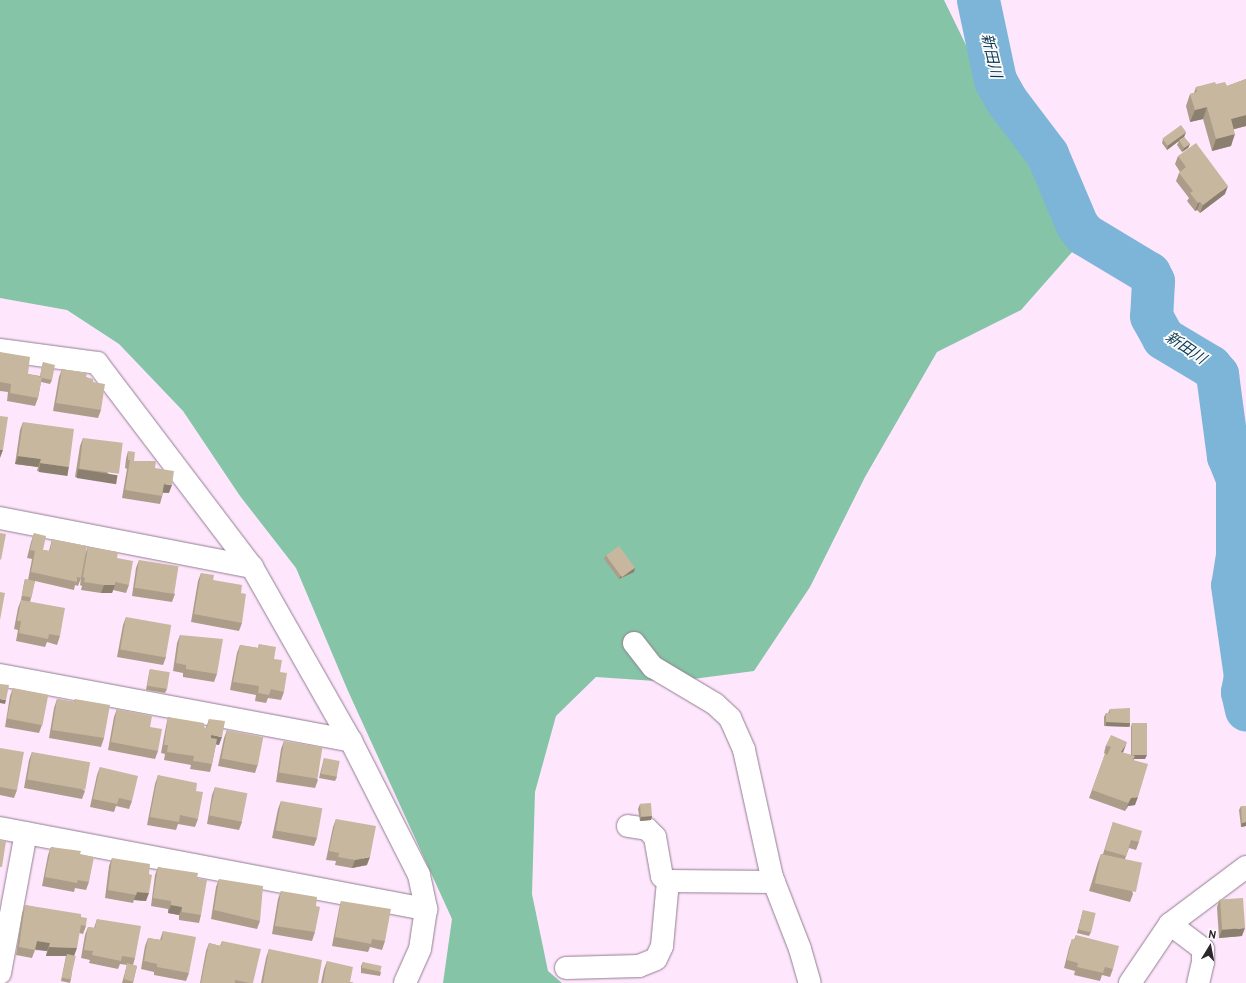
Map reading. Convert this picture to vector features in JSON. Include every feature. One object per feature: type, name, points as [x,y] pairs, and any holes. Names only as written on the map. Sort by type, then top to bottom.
[{"type":"street","points":[[0,350],[97,363],[252,567],[351,741],[419,875],[426,909],[420,949],[405,983]]},
{"type":"street","points":[[0,518],[252,567]]},
{"type":"street","points":[[634,643],[653,667],[715,704],[730,718],[744,750],[774,882],[810,983]]},
{"type":"street","points":[[0,675],[351,741]]},
{"type":"street","points":[[628,826],[647,829],[655,837],[662,876],[668,881],[774,882]]},
{"type":"street","points":[[0,828],[426,909]]},
{"type":"street","points":[[0,973],[26,833]]},
{"type":"street","points":[[1130,983],[1170,924],[1246,867]]},
{"type":"street","points":[[566,968],[639,966],[656,959],[662,946],[668,881]]},
{"type":"street","points":[[1170,924],[1203,949],[1204,962],[1198,983]]},
{"type":"green space","points":[[0,0],[944,0],[982,78],[1054,202],[1073,251],[1021,310],[937,352],[865,477],[810,587],[754,671],[670,682],[596,677],[556,716],[535,792],[532,894],[548,971],[562,983],[443,983],[452,919],[348,691],[296,568],[240,496],[183,411],[119,344],[67,310],[0,298]]},
{"type":"building","points":[[1246,79],[1246,115],[1231,119],[1235,134],[1216,139],[1207,107],[1195,110],[1190,94],[1197,92],[1196,87],[1215,82],[1216,84],[1225,82],[1227,86]]},
{"type":"building","points":[[1181,125],[1186,132],[1168,146],[1162,139]]},
{"type":"building","points":[[1184,137],[1190,144],[1184,148],[1179,140]]},
{"type":"building","points":[[1196,143],[1228,186],[1203,205],[1200,202],[1198,203],[1190,193],[1193,191],[1179,173],[1186,167],[1178,156]]},
{"type":"building","points":[[0,352],[30,357],[28,374],[42,377],[38,398],[10,393],[11,384],[0,382]]},
{"type":"building","points":[[43,362],[55,365],[52,380],[42,378],[40,376]]},
{"type":"building","points":[[62,369],[87,373],[86,377],[93,379],[93,382],[105,384],[101,410],[56,403]]},
{"type":"building","points":[[0,416],[8,417],[3,450],[0,450]]},
{"type":"building","points":[[23,422],[74,429],[69,467],[40,463],[41,459],[18,456]]},
{"type":"building","points":[[83,438],[123,443],[119,474],[79,469]]},
{"type":"building","points":[[128,451],[135,452],[134,461],[156,461],[155,468],[174,471],[172,485],[164,484],[162,496],[125,490],[130,460],[128,460]]},
{"type":"building","points":[[0,533],[6,534],[1,560],[0,559]]},
{"type":"building","points":[[34,533],[46,536],[43,550],[50,551],[52,539],[87,546],[81,578],[77,577],[77,582],[31,572],[35,551],[30,550]]},
{"type":"building","points":[[619,546],[635,568],[622,577],[606,555]]},
{"type":"building","points":[[88,547],[118,552],[117,558],[133,561],[129,585],[115,582],[115,585],[104,585],[84,582],[85,578],[83,577]]},
{"type":"building","points":[[139,560],[179,566],[174,594],[135,588]]},
{"type":"building","points":[[201,573],[214,575],[213,580],[242,585],[241,593],[246,594],[242,623],[194,614]]},
{"type":"building","points":[[25,579],[35,581],[32,598],[22,596]]},
{"type":"building","points":[[0,592],[5,593],[0,620]]},
{"type":"building","points":[[21,600],[65,608],[60,636],[49,634],[48,639],[19,633],[21,621],[17,621]]},
{"type":"building","points":[[126,617],[171,625],[166,657],[120,649]]},
{"type":"building","points":[[180,635],[223,639],[217,674],[186,669],[186,665],[176,663]]},
{"type":"building","points":[[259,644],[276,647],[274,659],[282,660],[280,672],[287,673],[284,692],[271,689],[269,695],[258,693],[259,686],[233,682],[240,645],[258,648]]},
{"type":"building","points":[[150,669],[170,672],[167,689],[147,686]]},
{"type":"building","points":[[0,684],[9,685],[6,700],[0,699]]},
{"type":"building","points":[[13,688],[48,695],[42,725],[7,718]]},
{"type":"building","points":[[57,699],[75,702],[75,699],[110,705],[104,738],[52,730]]},
{"type":"building","points":[[1130,708],[1130,723],[1106,722],[1106,713],[1110,713],[1110,709]]},
{"type":"building","points":[[117,709],[152,716],[150,727],[162,729],[158,751],[111,742]]},
{"type":"building","points":[[168,717],[204,723],[204,728],[207,728],[209,719],[225,721],[222,737],[211,735],[211,738],[217,739],[212,764],[193,761],[194,756],[167,752],[168,745],[164,745]]},
{"type":"building","points":[[1132,723],[1147,723],[1147,755],[1132,755]]},
{"type":"building","points":[[227,730],[263,737],[258,766],[221,758]]},
{"type":"building","points":[[1111,735],[1127,742],[1121,752],[1135,756],[1133,760],[1148,764],[1138,797],[1131,798],[1128,803],[1092,790],[1105,754],[1107,755],[1111,747],[1106,745]]},
{"type":"building","points":[[284,741],[323,747],[318,779],[279,773]]},
{"type":"building","points":[[0,748],[24,752],[17,790],[0,787]]},
{"type":"building","points":[[32,752],[90,762],[85,790],[27,780]]},
{"type":"building","points":[[324,758],[340,761],[337,777],[321,774]]},
{"type":"building","points":[[100,767],[138,776],[132,801],[119,798],[117,804],[93,799]]},
{"type":"building","points":[[158,775],[197,783],[196,791],[203,792],[198,819],[180,815],[179,822],[150,817]]},
{"type":"building","points":[[215,787],[247,793],[242,822],[209,815]]},
{"type":"building","points":[[281,801],[322,808],[317,838],[276,831]]},
{"type":"building","points":[[651,803],[652,816],[641,817],[640,804]]},
{"type":"building","points":[[1241,806],[1246,806],[1246,822],[1242,823]]},
{"type":"building","points":[[336,819],[376,826],[370,857],[355,860],[338,857],[339,853],[329,851]]},
{"type":"building","points":[[1113,822],[1142,831],[1139,842],[1131,840],[1126,856],[1105,850]]},
{"type":"building","points":[[0,840],[6,841],[2,867],[0,867]]},
{"type":"building","points":[[51,847],[81,851],[80,854],[94,857],[89,882],[78,880],[77,883],[45,877]]},
{"type":"building","points":[[1101,854],[1142,863],[1136,892],[1095,883]]},
{"type":"building","points":[[112,858],[150,864],[149,874],[152,875],[149,893],[137,892],[136,895],[108,890]]},
{"type":"building","points":[[158,867],[198,873],[197,878],[207,880],[201,915],[182,912],[182,907],[171,905],[171,901],[153,898]]},
{"type":"building","points":[[219,879],[263,886],[260,921],[214,910]]},
{"type":"building","points":[[281,891],[317,897],[316,906],[320,907],[315,932],[275,926]]},
{"type":"building","points":[[1243,898],[1245,928],[1222,930],[1220,900]]},
{"type":"building","points":[[341,901],[391,909],[385,941],[372,939],[371,944],[335,937]]},
{"type":"building","points":[[25,905],[81,914],[81,917],[87,918],[86,926],[81,925],[77,948],[49,947],[50,943],[37,941],[35,950],[19,947]]},
{"type":"building","points":[[1083,910],[1096,913],[1091,932],[1079,929]]},
{"type":"building","points":[[97,919],[141,926],[135,958],[122,956],[121,961],[92,955],[93,951],[84,950],[88,927],[95,928]]},
{"type":"building","points":[[163,931],[196,937],[189,973],[157,967],[157,964],[144,961],[148,938],[162,940]]},
{"type":"building","points":[[1076,935],[1119,946],[1113,969],[1105,967],[1103,973],[1077,967],[1078,963],[1067,960],[1072,939],[1075,940]]},
{"type":"building","points":[[222,941],[261,949],[253,983],[235,980],[235,983],[201,983],[209,943],[221,946]]},
{"type":"building","points":[[269,949],[322,960],[318,983],[263,983]]},
{"type":"building","points":[[67,954],[76,956],[70,979],[62,977]]},
{"type":"building","points":[[327,961],[353,967],[350,982],[354,983],[323,983]]},
{"type":"building","points":[[363,962],[382,966],[380,972],[362,968]]},
{"type":"building","points":[[127,963],[137,966],[133,982],[124,979]]},
{"type":"waterway","name":"新田川","points":[[978,0],[995,80],[1006,100],[1047,154],[1077,225],[1084,234],[1149,273],[1153,281],[1151,316],[1163,338],[1210,366],[1217,374],[1228,456],[1237,478],[1237,555],[1232,585],[1245,676],[1242,692],[1246,710]]}]
